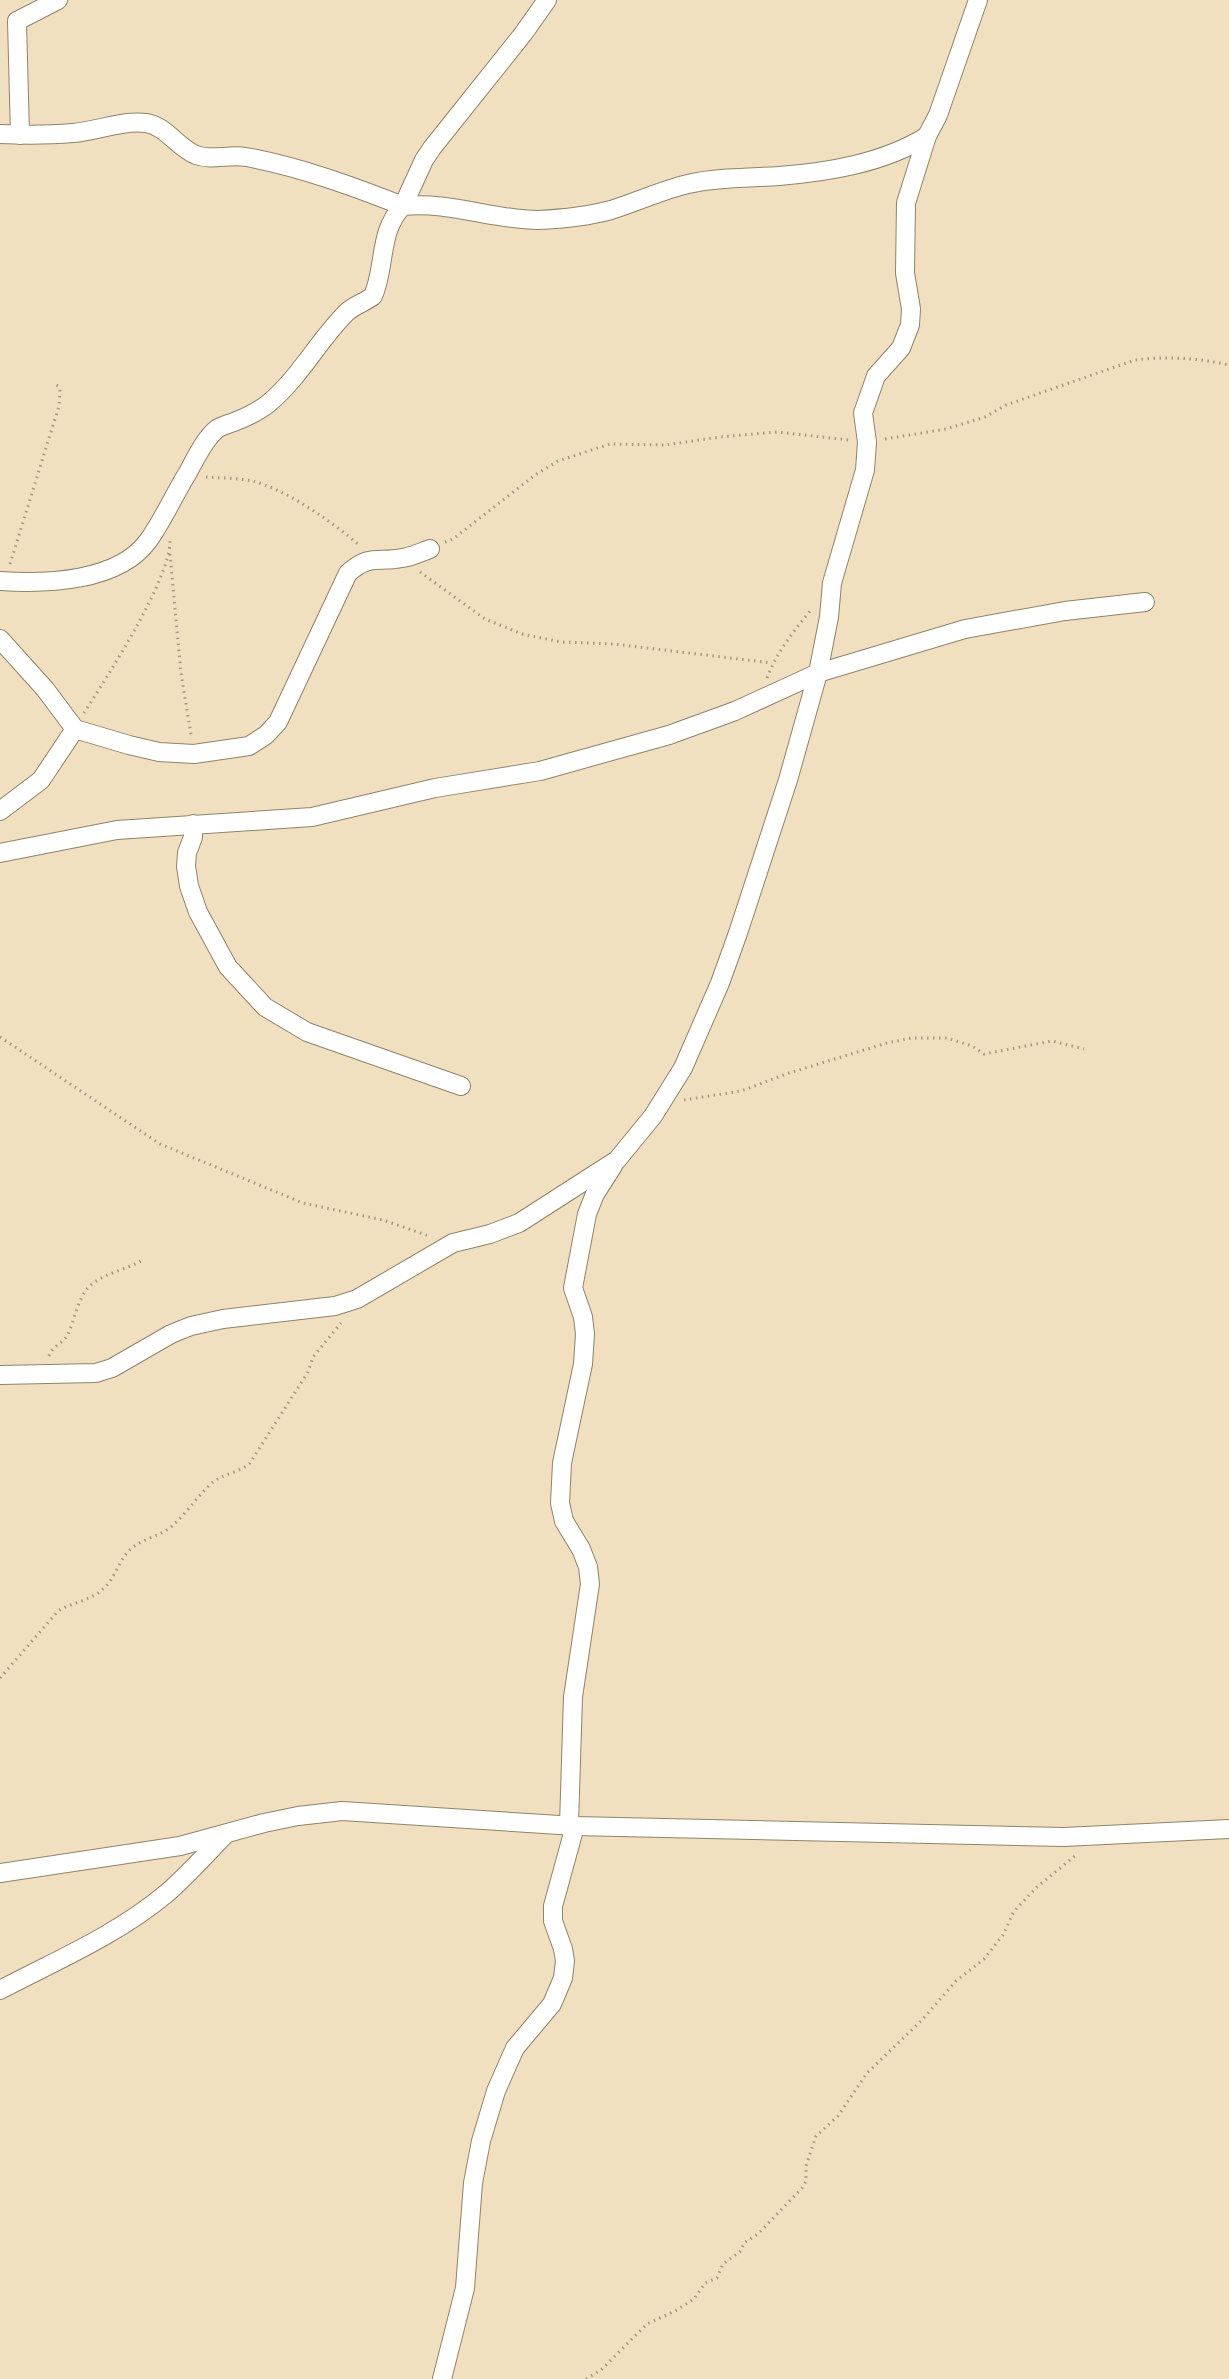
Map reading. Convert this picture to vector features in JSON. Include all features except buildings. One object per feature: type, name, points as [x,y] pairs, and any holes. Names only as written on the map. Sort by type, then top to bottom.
[{"type":"street","points":[[20,135],[17,21],[58,0]]},
{"type":"street","points":[[3,581],[63,580],[112,569],[134,556],[148,541],[217,429],[255,413],[269,403],[306,364],[345,315],[353,307],[366,302],[373,296],[386,234],[395,214],[403,206],[424,160],[547,0]]},
{"type":"street","points":[[442,2379],[465,2288],[473,2183],[481,2141],[496,2091],[515,2048],[552,2004],[563,1978],[563,1948],[553,1921],[553,1906],[572,1825],[573,1697],[590,1584],[588,1567],[581,1549],[564,1521],[560,1503],[562,1463],[584,1364],[583,1317],[573,1288],[587,1215],[595,1194],[617,1160],[653,1116],[683,1068],[720,983],[788,780],[818,673],[829,617],[832,584],[865,470],[867,442],[863,413],[876,375],[900,348],[910,325],[911,309],[905,273],[906,203],[927,136],[938,115],[978,0]]},
{"type":"street","points":[[0,134],[74,133],[147,123],[159,127],[195,154],[209,158],[243,157],[267,162],[347,184],[403,206],[454,207],[522,220],[609,210],[688,184],[713,180],[781,176],[871,160],[907,148],[927,136]]},
{"type":"street","points":[[0,639],[45,689],[75,729],[159,752],[194,754],[249,746],[266,735],[278,722],[348,573],[359,563],[374,559],[401,559],[430,549]]},
{"type":"street","points":[[0,853],[117,830],[312,818],[435,788],[540,771],[669,735],[725,715],[818,673],[964,629],[1065,611],[1145,602]]},
{"type":"street","points":[[0,811],[41,780],[75,729]]},
{"type":"street","points":[[193,824],[193,837],[187,853],[186,866],[189,886],[198,912],[228,967],[265,1007],[307,1032],[461,1086]]},
{"type":"street","points":[[0,1375],[96,1373],[111,1368],[171,1334],[191,1326],[223,1319],[335,1306],[357,1299],[453,1243],[490,1234],[519,1223],[617,1160]]},
{"type":"street","points":[[0,1873],[180,1846],[298,1816],[342,1811],[572,1825],[1064,1837],[1229,1829]]},
{"type":"street","points":[[0,1990],[76,1953],[123,1925],[167,1892],[227,1833]]},
{"type":"path","points":[[430,549],[453,539],[535,475],[558,461],[610,444],[665,445],[777,432],[867,442],[956,426],[985,417],[1005,405],[1135,360],[1157,357],[1208,360],[1229,365]]},
{"type":"path","points":[[3,581],[59,406],[60,391],[58,386],[53,384]]},
{"type":"path","points":[[186,476],[253,481],[284,493],[345,533],[374,559]]},
{"type":"path","points":[[170,533],[181,673],[194,754]]},
{"type":"path","points":[[75,729],[147,605],[170,553]]},
{"type":"path","points":[[401,559],[485,619],[522,634],[561,642],[614,644],[772,663]]},
{"type":"path","points":[[759,699],[772,663],[786,640],[814,607]]},
{"type":"path","points":[[0,1037],[160,1144],[240,1179],[303,1203],[383,1220],[412,1232],[453,1243]]},
{"type":"path","points":[[679,1103],[688,1099],[741,1091],[789,1073],[887,1043],[912,1038],[947,1038],[972,1046],[984,1054],[1052,1041],[1084,1049]]},
{"type":"path","points":[[43,1375],[49,1353],[66,1337],[90,1286],[110,1273],[141,1261]]},
{"type":"path","points":[[0,1678],[58,1611],[90,1599],[104,1589],[132,1547],[172,1526],[215,1481],[225,1474],[245,1468],[250,1463],[308,1372],[313,1357],[347,1316],[357,1299]]},
{"type":"path","points":[[586,2379],[601,2370],[648,2324],[669,2316],[694,2299],[705,2283],[717,2278],[723,2264],[741,2251],[744,2243],[758,2234],[787,2205],[806,2181],[809,2154],[816,2136],[838,2116],[867,2073],[921,2021],[956,1981],[984,1959],[1003,1935],[1014,1911],[1037,1887],[1100,1835]]}]
